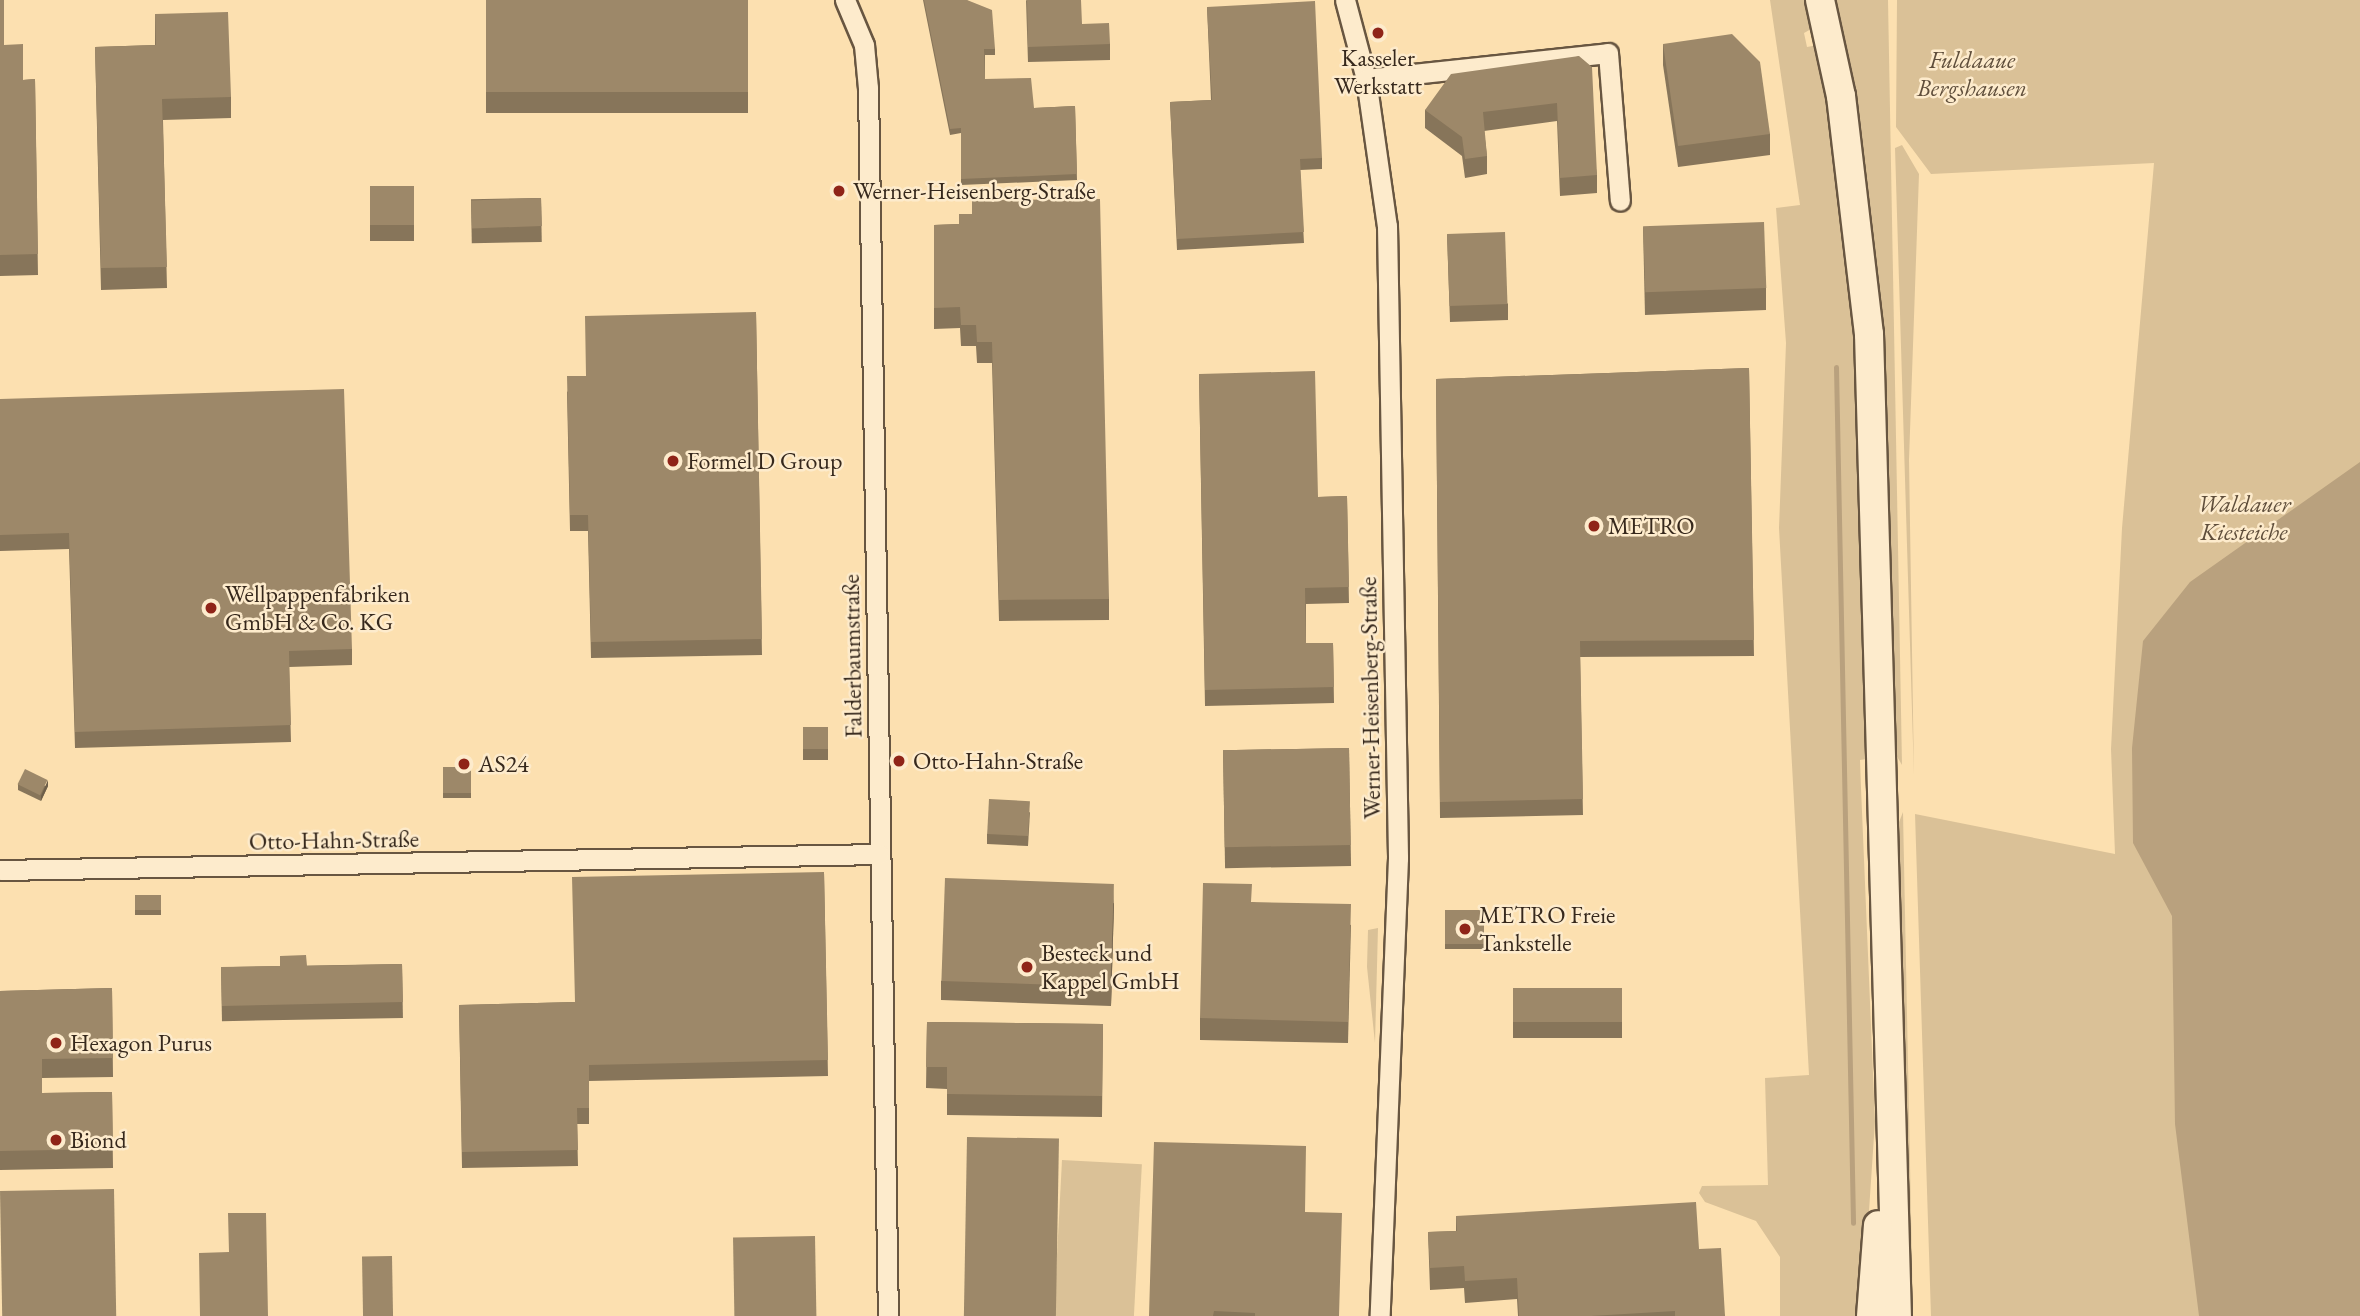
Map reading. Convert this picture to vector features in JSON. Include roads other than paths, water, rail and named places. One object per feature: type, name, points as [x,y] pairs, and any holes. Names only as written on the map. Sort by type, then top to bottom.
[{"type":"main road","points":[[1820,0],[1841,96],[1869,334],[1887,1121],[1897,1316]]},
{"type":"main road","points":[[1871,1316],[1887,1121]]},
{"type":"street","name":"Falderbaumstraße","points":[[845,0],[864,45],[867,88],[888,1316]]},
{"type":"street","name":"Werner-Heisenberg-Straße","points":[[1345,0],[1366,79],[1387,226],[1398,858],[1380,1316]]},
{"type":"street","points":[[1366,79],[1608,53],[1620,201]]},
{"type":"street","name":"Otto-Hahn-Straße","points":[[0,870],[880,854]]},
{"type":"waterway","points":[[1836,367],[1853,1223]]},
{"type":"place","name":"Kasseler Werkstatt","points":[[1378,33]]},
{"type":"place","name":"Werner-Heisenberg-Straße","points":[[839,191]]},
{"type":"place","name":"Formel D Group","points":[[673,461]]},
{"type":"place","name":"METRO","points":[[1594,526]]},
{"type":"place","name":"Wellpappenfabriken GmbH & Co. KG","points":[[211,608]]},
{"type":"place","name":"Otto-Hahn-Straße","points":[[899,761]]},
{"type":"place","name":"AS24","points":[[464,764]]},
{"type":"place","name":"METRO Freie Tankstelle","points":[[1465,929]]},
{"type":"place","name":"Besteck und Kappel GmbH","points":[[1027,967]]},
{"type":"place","name":"Hexagon Purus","points":[[56,1043]]},
{"type":"place","name":"Biond","points":[[56,1140]]},
{"type":"park label","name":"Fuldaaue Bergshausen","points":[[1972,74]]},
{"type":"park label","name":"Waldauer Kiesteiche","points":[[2244,518]]}]
